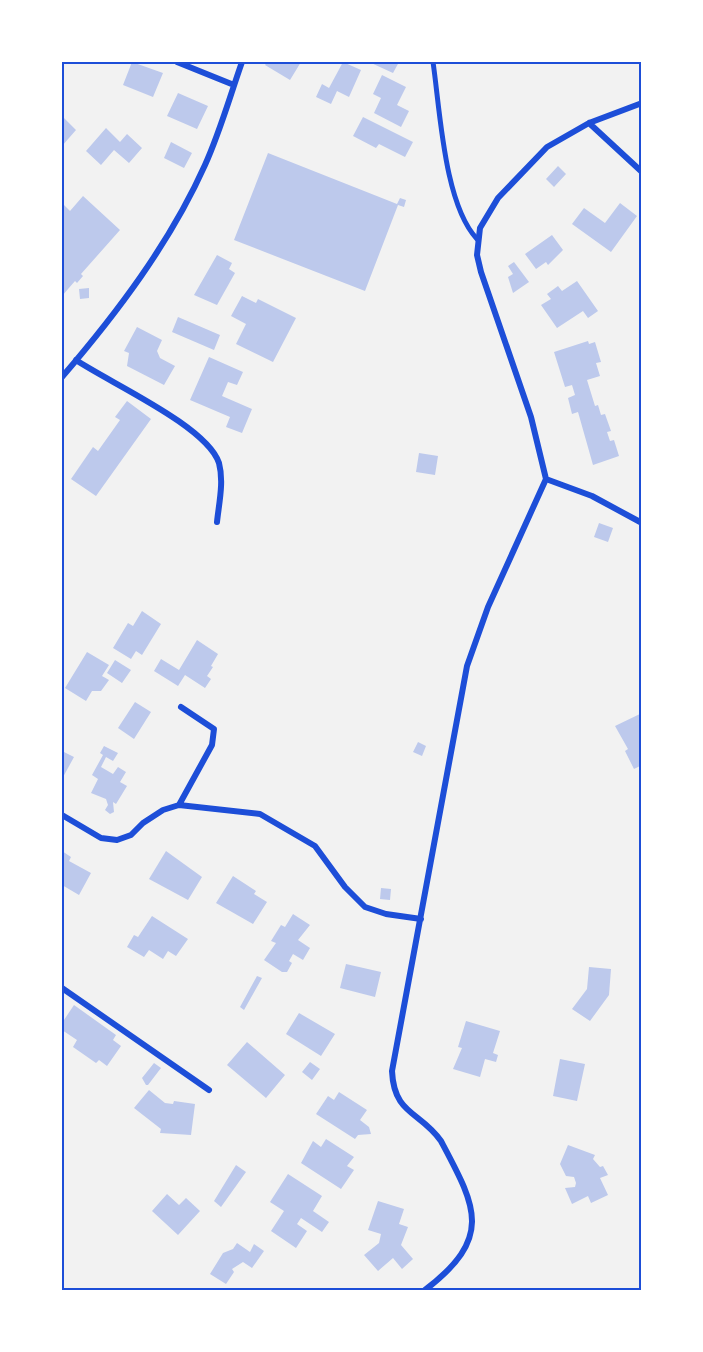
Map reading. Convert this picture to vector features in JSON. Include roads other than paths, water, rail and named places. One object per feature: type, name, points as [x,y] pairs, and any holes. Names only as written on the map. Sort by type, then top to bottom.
[{"type":"street","points":[[177,62],[234,85]]},
{"type":"street","points":[[62,377],[131,291],[165,238],[205,165],[242,62]]},
{"type":"street","points":[[433,62],[451,188],[471,232],[477,239]]},
{"type":"street","points":[[425,1290],[438,1281],[458,1258],[471,1236],[474,1219],[471,1201],[441,1141],[435,1132],[402,1105],[392,1084],[392,1071],[467,666],[488,607],[546,478],[531,417],[481,272],[477,239],[486,215],[530,161],[556,141],[589,123],[642,103]]},
{"type":"street","points":[[589,123],[642,172]]},
{"type":"street","points":[[76,360],[172,417],[198,435],[213,450],[219,464],[221,486],[217,522]]},
{"type":"street","points":[[546,478],[592,496],[642,523]]},
{"type":"street","points":[[179,805],[212,745],[214,729],[181,707]]},
{"type":"street","points":[[62,815],[101,838],[117,840],[131,835],[143,823],[163,810],[179,805],[260,814],[315,846],[345,887],[365,907],[386,914],[421,919]]},
{"type":"street","points":[[62,988],[209,1090]]}]
